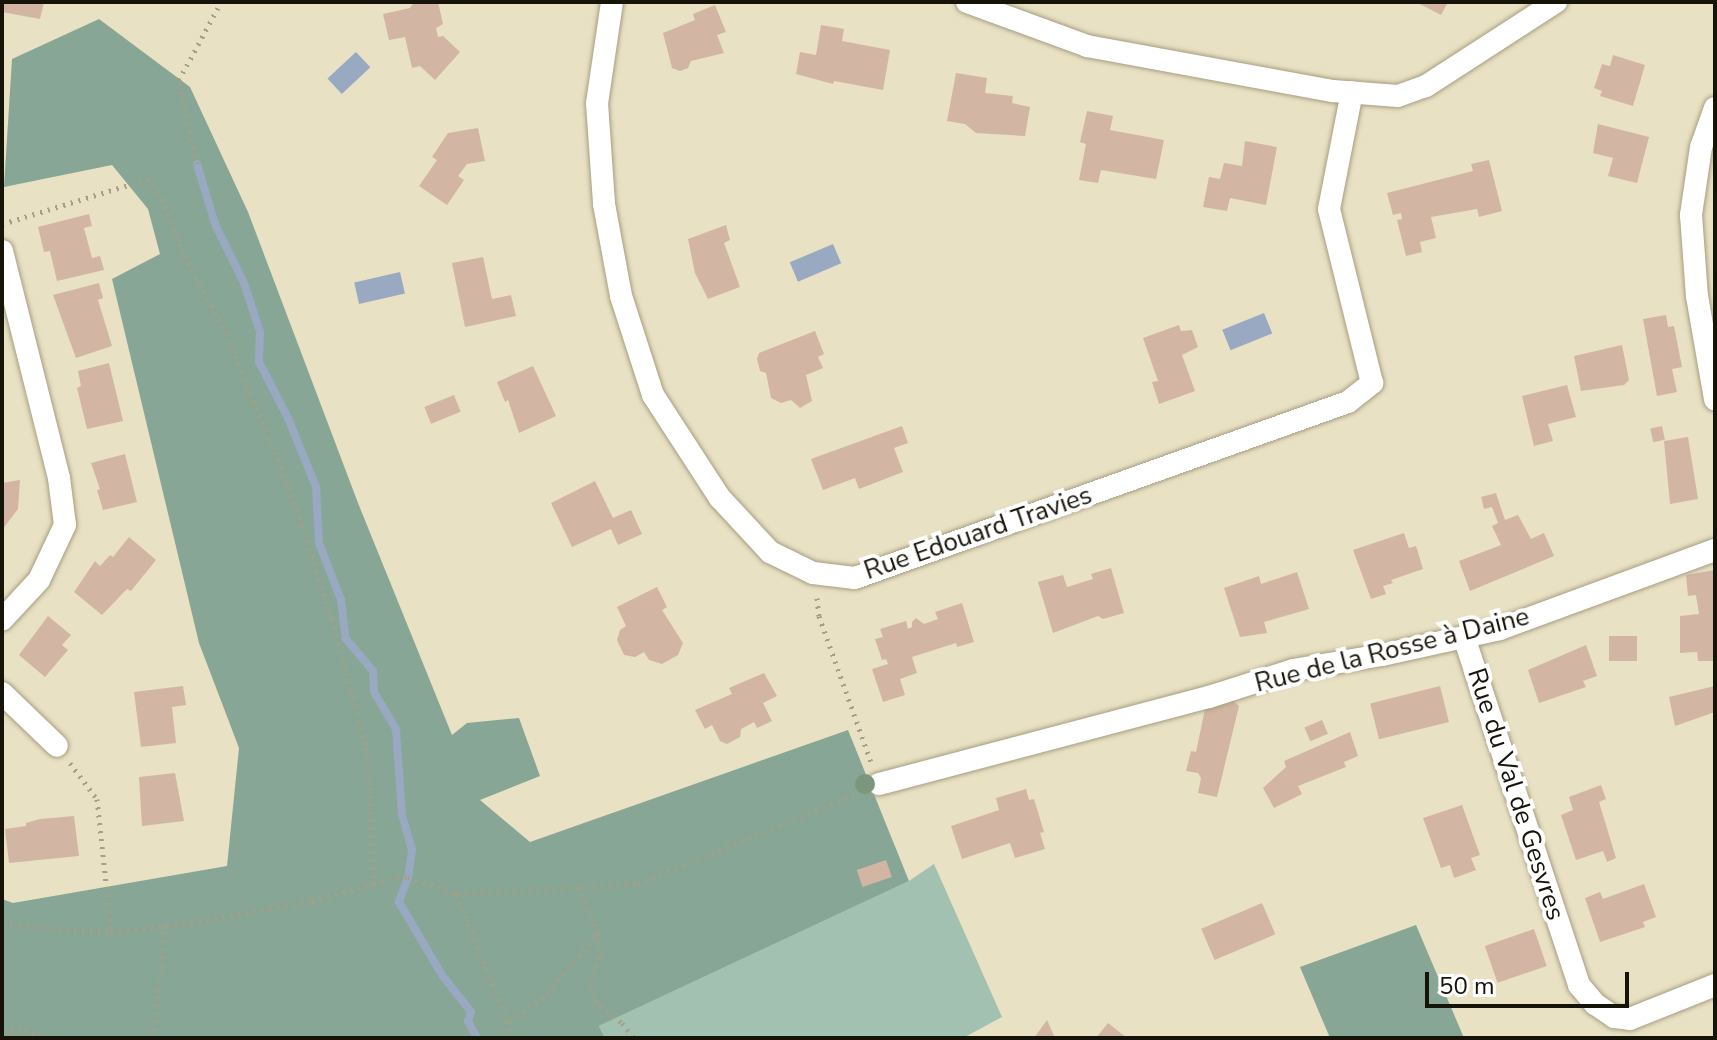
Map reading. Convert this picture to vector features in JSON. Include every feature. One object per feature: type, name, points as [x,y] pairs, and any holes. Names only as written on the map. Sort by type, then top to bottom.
[{"type":"street","name":"Rue Edouard Travies","points":[[612,2],[597,103],[604,204],[621,296],[653,395],[720,498],[770,552],[813,573],[855,578],[1348,402],[1372,383],[1329,209],[1352,92]]},
{"type":"street","points":[[967,2],[1087,46],[1352,92],[1398,96],[1426,86],[1556,2]]},
{"type":"street","points":[[1715,108],[1701,147],[1691,215],[1697,296],[1715,399]]},
{"type":"street","points":[[2,251],[10,327],[59,478],[65,525],[39,580],[2,620]]},
{"type":"street","name":"Rue de la Rosse à Daine","points":[[879,784],[1209,697],[1293,670],[1500,629],[1715,550]]},
{"type":"street","name":"Rue du Val de Gesvres","points":[[1464,637],[1579,985],[1595,1004],[1614,1017],[1630,1019],[1715,985]]},
{"type":"street","points":[[2,693],[57,746]]},
{"type":"path","points":[[197,164],[179,80],[221,2]]},
{"type":"path","points":[[2,224],[147,179],[162,199],[184,256],[223,326],[289,487],[332,619],[367,748],[374,885]]},
{"type":"path","points":[[2,925],[111,932],[312,901],[389,879],[408,877],[457,894],[638,884],[879,784],[819,616],[813,573]]},
{"type":"path","points":[[57,746],[97,799],[111,932]]},
{"type":"path","points":[[578,887],[598,933],[600,958],[591,977],[594,1001],[622,1023],[634,1038]]},
{"type":"path","points":[[457,894],[509,1021],[513,1038]]},
{"type":"path","points":[[153,1038],[166,925]]},
{"type":"path","points":[[509,1021],[542,999],[598,933]]},
{"type":"path","points":[[2,1030],[24,1030],[50,1038]]},
{"type":"green space","points":[[99,19],[190,87],[248,212],[358,503],[452,735],[467,723],[519,718],[540,776],[480,800],[530,842],[848,730],[909,881],[599,1026],[605,1038],[2,1038],[2,899],[13,903],[227,866],[239,748],[199,643],[112,279],[160,254],[148,209],[112,165],[4,187],[12,59]]},
{"type":"green space","points":[[934,864],[1002,1017],[963,1038],[605,1038],[599,1026],[909,881]]},
{"type":"green space","points":[[1416,925],[1464,1038],[1330,1038],[1300,967]]},
{"type":"water","points":[[356,52],[370,67],[342,94],[327,79]]},
{"type":"water","points":[[833,244],[841,263],[798,282],[790,262]]},
{"type":"water","points":[[400,272],[405,293],[359,304],[354,283]]},
{"type":"water","points":[[1264,313],[1272,333],[1231,350],[1222,330]]},
{"type":"building","points":[[4,2],[44,2],[40,19],[2,12]]},
{"type":"building","points":[[414,2],[438,2],[443,24],[436,28],[438,37],[443,36],[460,52],[435,80],[420,66],[412,68],[405,37],[389,40],[383,14],[410,8]]},
{"type":"building","points":[[1416,2],[1448,2],[1441,15]]},
{"type":"building","points":[[715,5],[726,32],[717,35],[724,53],[691,61],[688,68],[680,71],[672,68],[663,33],[695,20],[693,14]]},
{"type":"building","points":[[821,25],[844,29],[842,41],[890,50],[883,90],[834,81],[833,84],[796,74],[800,52],[816,55]]},
{"type":"building","points":[[1613,55],[1645,65],[1633,106],[1600,96],[1602,91],[1594,88],[1602,64],[1610,66]]},
{"type":"building","points":[[956,73],[987,78],[985,93],[1013,96],[1012,103],[1030,107],[1025,136],[976,133],[965,124],[947,121]]},
{"type":"building","points":[[1087,111],[1113,116],[1110,130],[1164,140],[1156,179],[1101,170],[1098,183],[1079,180],[1086,144],[1080,142]]},
{"type":"building","points":[[1598,124],[1649,137],[1637,183],[1608,176],[1613,158],[1593,153]]},
{"type":"building","points":[[478,128],[485,161],[467,164],[458,176],[464,180],[447,205],[419,186],[437,160],[432,157],[448,133]]},
{"type":"building","points":[[1245,141],[1277,147],[1266,205],[1230,198],[1227,211],[1203,207],[1209,177],[1220,179],[1224,163],[1242,166]]},
{"type":"building","points":[[1489,160],[1502,211],[1479,217],[1477,209],[1431,217],[1436,238],[1420,242],[1422,252],[1406,256],[1397,220],[1402,219],[1401,213],[1393,215],[1387,193],[1473,171],[1471,164]]},
{"type":"building","points":[[89,214],[92,226],[84,228],[92,258],[100,256],[104,270],[57,281],[50,251],[44,252],[38,227]]},
{"type":"building","points":[[726,225],[730,240],[724,243],[740,287],[708,299],[695,273],[688,239]]},
{"type":"building","points":[[483,257],[492,299],[511,295],[516,316],[465,327],[452,263]]},
{"type":"building","points":[[99,283],[103,298],[98,300],[112,346],[76,358],[53,295]]},
{"type":"building","points":[[1666,315],[1668,327],[1674,326],[1682,367],[1672,369],[1677,392],[1657,396],[1643,319]]},
{"type":"building","points":[[1179,325],[1181,331],[1192,330],[1198,347],[1182,355],[1195,391],[1159,404],[1152,382],[1158,381],[1143,338]]},
{"type":"building","points":[[815,331],[824,354],[818,357],[823,368],[806,375],[812,401],[800,408],[791,400],[781,403],[771,398],[766,373],[760,371],[759,353]]},
{"type":"building","points":[[1622,345],[1629,380],[1624,385],[1581,391],[1574,356]]},
{"type":"building","points":[[109,363],[123,421],[87,429],[77,388],[81,386],[78,371]]},
{"type":"building","points":[[533,366],[556,416],[519,433],[508,400],[505,402],[497,382]]},
{"type":"building","points":[[1567,385],[1576,417],[1548,424],[1553,441],[1534,446],[1522,396]]},
{"type":"building","points":[[454,395],[461,412],[431,424],[424,407]]},
{"type":"building","points":[[902,426],[908,443],[894,448],[903,472],[859,489],[855,478],[823,490],[811,459]]},
{"type":"building","points":[[1662,426],[1665,440],[1653,442],[1650,428]]},
{"type":"building","points":[[1688,437],[1698,499],[1670,504],[1664,441]]},
{"type":"building","points":[[125,454],[137,502],[103,510],[91,463]]},
{"type":"building","points":[[20,480],[18,509],[2,530],[2,483]]},
{"type":"building","points":[[595,481],[613,518],[631,510],[642,534],[618,545],[611,529],[572,547],[551,503]]},
{"type":"building","points":[[1496,493],[1505,520],[1518,515],[1531,539],[1544,533],[1554,556],[1470,591],[1459,561],[1501,545],[1492,526],[1498,523],[1492,507],[1484,509],[1481,497]]},
{"type":"building","points":[[1404,533],[1409,548],[1416,546],[1423,569],[1391,580],[1393,583],[1383,586],[1386,594],[1371,599],[1353,550]]},
{"type":"building","points":[[129,537],[156,560],[131,591],[127,589],[102,615],[74,592],[95,561],[100,566],[110,555],[113,557]]},
{"type":"building","points":[[1111,568],[1124,613],[1103,619],[1098,616],[1053,633],[1038,582],[1063,575],[1067,587],[1093,579],[1091,574]]},
{"type":"building","points":[[1715,570],[1715,661],[1698,661],[1697,652],[1680,653],[1680,616],[1699,614],[1696,595],[1688,596],[1686,575]]},
{"type":"building","points":[[1297,572],[1309,609],[1264,622],[1267,633],[1240,637],[1224,588],[1259,576],[1261,584]]},
{"type":"building","points":[[657,587],[667,607],[662,610],[683,643],[678,655],[662,664],[649,660],[644,652],[635,657],[624,655],[617,640],[620,630],[626,626],[617,607]]},
{"type":"building","points":[[962,603],[974,642],[957,647],[956,643],[912,657],[917,673],[900,679],[905,695],[883,702],[872,669],[888,664],[886,659],[882,660],[875,639],[883,637],[880,629],[906,621],[908,629],[916,618],[924,624],[938,619],[935,612]]},
{"type":"building","points":[[48,616],[71,635],[62,645],[68,650],[45,677],[19,655]]},
{"type":"building","points":[[1609,636],[1637,636],[1637,661],[1609,661]]},
{"type":"building","points":[[1586,645],[1597,676],[1583,681],[1586,687],[1539,703],[1528,670]]},
{"type":"building","points":[[764,673],[777,696],[763,703],[772,721],[757,728],[754,722],[741,729],[740,737],[727,744],[720,741],[712,725],[705,729],[695,710],[732,694],[729,688]]},
{"type":"building","points":[[183,686],[186,705],[172,707],[176,743],[141,747],[134,692]]},
{"type":"building","points":[[1440,686],[1449,722],[1379,739],[1370,703]]},
{"type":"building","points":[[1715,686],[1715,712],[1675,726],[1669,697]]},
{"type":"building","points":[[1232,700],[1239,706],[1217,797],[1198,793],[1201,778],[1198,773],[1186,771],[1191,751],[1196,752],[1205,709]]},
{"type":"building","points":[[1322,720],[1328,734],[1310,741],[1305,727]]},
{"type":"building","points":[[1350,732],[1358,756],[1344,762],[1346,767],[1298,786],[1302,794],[1274,808],[1263,788],[1286,767],[1284,761]]},
{"type":"building","points":[[175,773],[184,821],[142,826],[139,777]]},
{"type":"building","points":[[1601,785],[1606,799],[1599,802],[1616,858],[1607,862],[1603,851],[1576,860],[1561,815],[1573,810],[1569,797]]},
{"type":"building","points":[[1026,789],[1029,800],[1034,799],[1044,832],[1040,833],[1045,849],[1015,858],[1010,843],[962,859],[951,826],[999,810],[996,798]]},
{"type":"building","points":[[1462,805],[1480,855],[1471,858],[1476,870],[1454,878],[1450,865],[1441,868],[1423,818]]},
{"type":"building","points":[[74,816],[79,856],[9,863],[5,829],[26,826],[26,823],[40,819]]},
{"type":"building","points":[[886,860],[892,877],[863,887],[857,870]]},
{"type":"building","points":[[1644,884],[1656,917],[1643,922],[1645,927],[1600,942],[1585,898],[1600,892],[1603,899]]},
{"type":"building","points":[[1262,903],[1275,934],[1215,960],[1201,929]]},
{"type":"building","points":[[1534,929],[1547,966],[1498,983],[1485,946]]},
{"type":"building","points":[[1047,1020],[1055,1038],[1034,1038]]},
{"type":"building","points":[[1108,1023],[1127,1038],[1096,1038]]},
{"type":"waterway","points":[[197,164],[215,224],[244,283],[260,332],[259,362],[288,418],[316,487],[319,543],[341,600],[346,639],[373,671],[374,692],[396,729],[402,815],[412,850],[408,877],[399,902],[442,975],[471,1012],[468,1021],[477,1038]]}]
